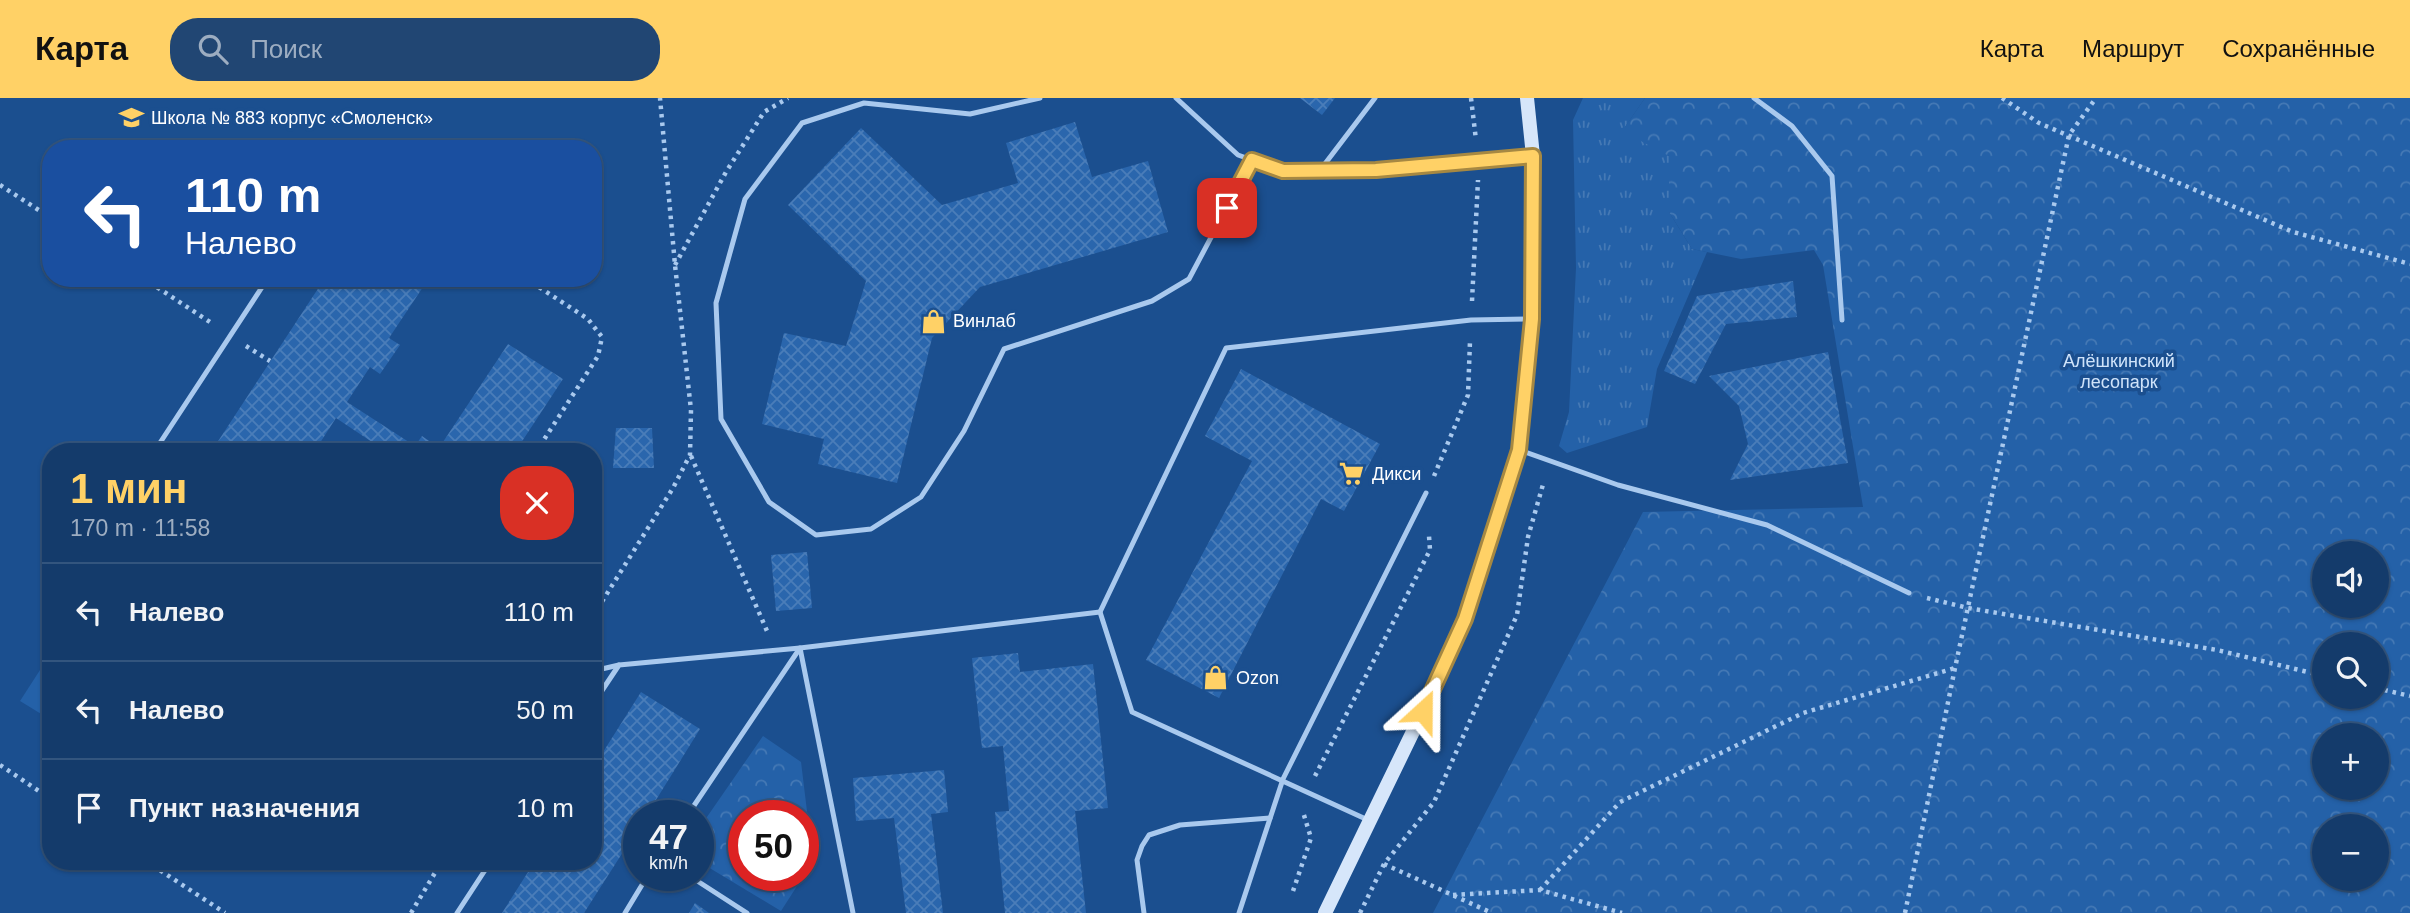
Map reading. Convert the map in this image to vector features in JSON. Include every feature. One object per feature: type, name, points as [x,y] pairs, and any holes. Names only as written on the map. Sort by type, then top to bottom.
[{"type":"main road","points":[[1325,913],[1465,619],[1519,450],[1532,319],[1533,156],[1527,98]]},
{"type":"lane","points":[[1040,98],[970,114],[864,103],[802,123],[744,199],[716,303],[722,419],[769,502],[816,535],[872,529],[921,497],[964,431],[1004,349],[1152,301],[1189,279],[1252,160]]},
{"type":"lane","points":[[1176,98],[1238,155],[1283,171],[1376,170],[1533,156]]},
{"type":"lane","points":[[1321,169],[1375,98]]},
{"type":"lane","points":[[1754,98],[1792,126],[1832,176],[1842,320]]},
{"type":"lane","points":[[160,443],[262,287]]},
{"type":"lane","points":[[1369,820],[1132,712],[1100,612],[1226,348],[1471,320],[1532,319]]},
{"type":"lane","points":[[1519,450],[1618,485],[1767,525],[1909,593]]},
{"type":"lane","points":[[1239,913],[1283,779],[1426,493]]},
{"type":"lane","points":[[602,669],[1100,612]]},
{"type":"lane","points":[[698,800],[800,648]]},
{"type":"lane","points":[[800,648],[853,913]]},
{"type":"lane","points":[[602,690],[619,665]]},
{"type":"lane","points":[[1144,913],[1137,860],[1149,835],[1180,825],[1270,818]]},
{"type":"lane","points":[[457,913],[485,870]]},
{"type":"lane","points":[[625,913],[638,891]]},
{"type":"lane","points":[[713,891],[747,913]]},
{"type":"path","points":[[660,98],[691,410],[691,455],[775,649]]},
{"type":"path","points":[[675,265],[726,172],[764,112],[788,98]]},
{"type":"path","points":[[2002,98],[2039,122],[2293,232],[2410,264]]},
{"type":"path","points":[[1905,913],[2068,135],[2096,98]]},
{"type":"path","points":[[0,185],[42,212]]},
{"type":"path","points":[[157,287],[230,335]]},
{"type":"path","points":[[539,287],[588,319],[603,337],[598,356],[542,443]]},
{"type":"path","points":[[602,602],[691,455]]},
{"type":"path","points":[[1360,913],[1384,864],[1434,802],[1517,615],[1528,537],[1549,462]]},
{"type":"path","points":[[1909,593],[1968,608],[2217,650],[2312,673]]},
{"type":"path","points":[[1540,890],[1620,802],[1803,713],[1955,668]]},
{"type":"path","points":[[2389,691],[2410,696]]},
{"type":"path","points":[[0,765],[42,793]]},
{"type":"path","points":[[1384,864],[1492,913]]},
{"type":"path","points":[[160,870],[225,913]]},
{"type":"path","points":[[411,913],[437,870]]},
{"type":"path","points":[[1453,895],[1540,890],[1622,913]]},
{"type":"green space","points":[[1583,98],[1645,98],[1625,127],[1669,156],[1669,212],[1692,249],[1707,252],[1657,369],[1647,427],[1567,453],[1559,446],[1569,412],[1576,268],[1573,120]]},
{"type":"green space","name":"Алёшкинский лесопарк","points":[[1645,98],[2410,98],[2410,913],[1433,913],[1643,512],[1863,507],[1823,265],[1814,250],[1741,259],[1692,249],[1669,212],[1669,156],[1622,131]]},
{"type":"green space","points":[[42,667],[42,714],[20,701]]},
{"type":"green space","points":[[763,736],[801,762],[806,800],[728,800],[728,879],[714,871],[714,807]]},
{"type":"green space","points":[[748,891],[794,891],[781,911]]},
{"type":"building","points":[[1300,98],[1335,98],[1322,115]]},
{"type":"building","points":[[1075,122],[1092,177],[1148,161],[1168,232],[980,287],[932,338],[897,483],[818,464],[824,439],[762,424],[784,333],[846,346],[866,281],[788,205],[861,128],[942,205],[1018,183],[1006,143]]},
{"type":"building","points":[[1793,281],[1797,317],[1726,324],[1695,384],[1664,371],[1697,296]]},
{"type":"building","points":[[319,287],[423,287],[389,338],[400,345],[380,374],[370,367],[347,402],[410,443],[374,443],[336,418],[320,443],[217,443]]},
{"type":"building","points":[[508,344],[563,379],[521,443],[442,443]]},
{"type":"building","points":[[1828,352],[1848,463],[1730,480],[1748,444],[1739,406],[1709,376]]},
{"type":"building","points":[[1241,369],[1380,444],[1344,511],[1321,499],[1219,698],[1146,660],[1252,461],[1205,436]]},
{"type":"building","points":[[616,428],[652,428],[654,468],[613,468]]},
{"type":"building","points":[[422,436],[432,443],[417,443]]},
{"type":"building","points":[[807,552],[812,608],[776,611],[771,555]]},
{"type":"building","points":[[1018,653],[1020,672],[1093,664],[1108,808],[1075,811],[1086,913],[1005,913],[995,812],[1009,811],[1003,746],[982,748],[972,658]]},
{"type":"building","points":[[641,692],[700,729],[656,800],[623,800],[623,852],[584,913],[502,913],[529,870],[602,870],[602,754]]},
{"type":"building","points":[[944,770],[948,812],[931,814],[943,913],[906,913],[894,818],[856,821],[853,778]]},
{"type":"building","points":[[695,903],[709,913],[689,913]]},
{"type":"place","name":"Школа № 883 корпус «Смоленск»","points":[[131,118]]},
{"type":"place","name":"Винлаб","points":[[933,321]]},
{"type":"place","name":"Дикси","points":[[1352,474]]},
{"type":"place","name":"Ozon","points":[[1216,678]]},
{"type":"route","points":[[1227,208],[1252,160],[1283,171],[1376,170],[1533,156],[1532,319],[1519,450],[1465,619],[1423,711]]}]
